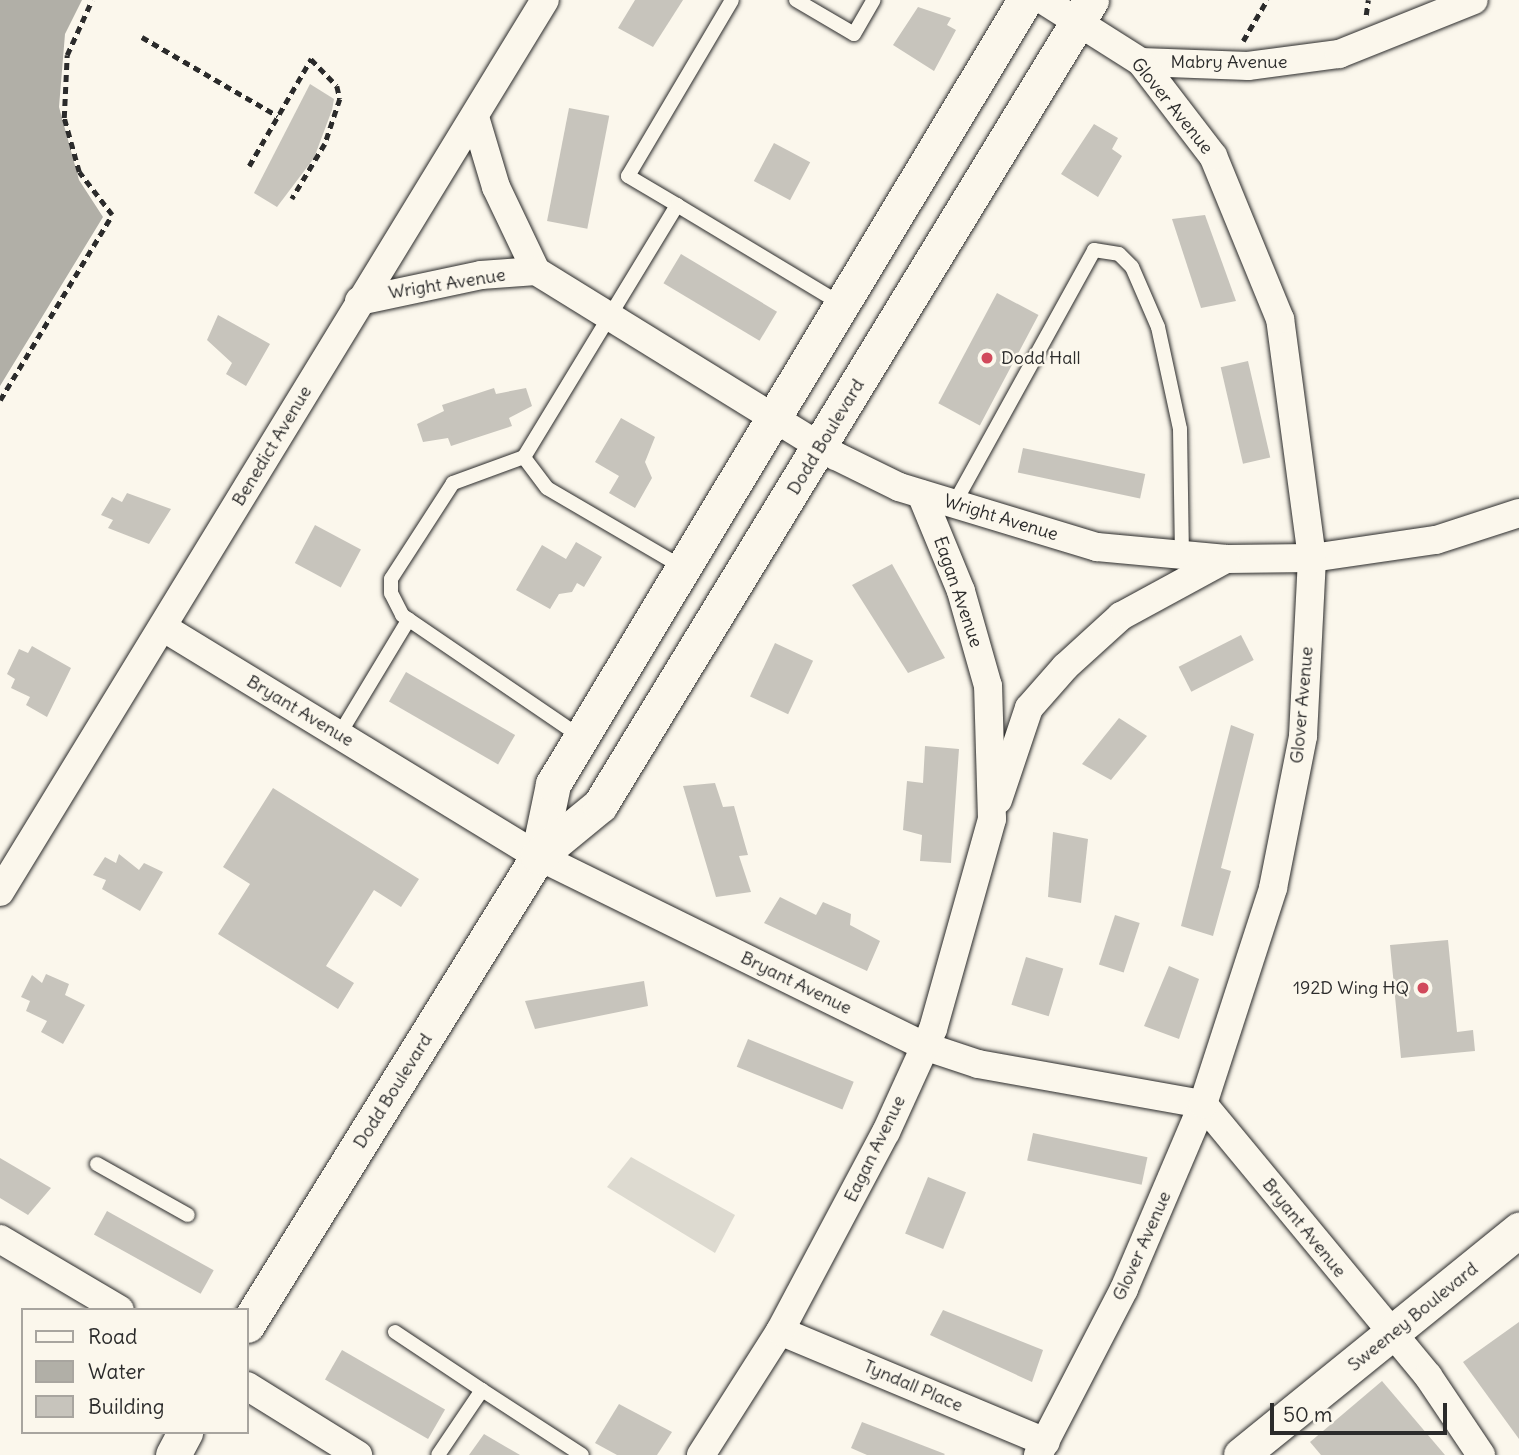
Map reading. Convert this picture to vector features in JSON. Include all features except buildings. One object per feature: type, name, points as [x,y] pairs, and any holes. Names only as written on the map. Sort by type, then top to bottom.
[{"type":"street","name":"Benedict Avenue","points":[[0,892],[164,628],[359,301],[545,0]]},
{"type":"street","name":"Dodd Boulevard","points":[[538,856],[553,784],[773,414],[1025,0]]},
{"type":"street","name":"Glover Avenue","points":[[1042,1448],[1124,1289],[1203,1104],[1273,888],[1303,736],[1312,558],[1280,319],[1213,156],[1140,62],[1085,10],[1043,0]]},
{"type":"street","name":"Mabry Avenue","points":[[1140,62],[1228,65],[1339,54],[1474,0]]},
{"type":"street","name":"Dodd Boulevard","points":[[248,1323],[538,856],[600,805],[1085,10]]},
{"type":"street","name":"Wright Avenue","points":[[475,117],[496,187],[536,271],[821,445],[921,494],[1097,547],[1226,559],[1312,558],[1436,540],[1519,513]]},
{"type":"street","name":"Wright Avenue","points":[[359,301],[481,275],[536,271]]},
{"type":"street","name":"Eagan Avenue","points":[[921,494],[961,591],[988,686],[992,819]]},
{"type":"street","name":"Eagan Avenue","points":[[701,1455],[780,1331],[886,1132],[923,1046],[1029,708],[1065,667],[1121,616],[1226,559]]},
{"type":"street","name":"Bryant Avenue","points":[[164,628],[538,856],[923,1046],[978,1064],[1203,1104],[1391,1336],[1428,1376],[1481,1455]]},
{"type":"street","name":"Sweeney Boulevard","points":[[1241,1455],[1519,1230]]},
{"type":"street","points":[[0,1239],[117,1308]]},
{"type":"street","name":"Tyndall Place","points":[[780,1331],[1042,1448]]},
{"type":"street","points":[[248,1387],[358,1455]]},
{"type":"street","points":[[173,1455],[184,1434]]},
{"type":"lane","points":[[732,0],[628,176],[841,304]]},
{"type":"lane","points":[[796,0],[854,34],[874,0]]},
{"type":"lane","points":[[581,737],[409,619],[396,605],[391,579],[453,483],[524,457],[613,317],[677,205]]},
{"type":"lane","points":[[954,504],[1094,250],[1119,254],[1132,267],[1158,327],[1180,429],[1182,555]]},
{"type":"lane","points":[[524,457],[547,488],[682,567]]},
{"type":"lane","points":[[339,735],[409,619]]},
{"type":"lane","points":[[97,1164],[188,1215]]},
{"type":"lane","points":[[395,1332],[582,1455]]},
{"type":"lane","points":[[438,1455],[482,1391]]},
{"type":"path","points":[[0,400],[112,215],[79,172],[64,118],[67,55],[92,0]]},
{"type":"path","points":[[1228,65],[1267,0]]},
{"type":"path","points":[[142,37],[278,116]]},
{"type":"path","points":[[249,166],[311,59],[337,86],[332,128],[292,199]]},
{"type":"shaded area","points":[[631,1157],[735,1215],[715,1253],[607,1187]]},
{"type":"water","points":[[0,0],[82,0],[65,34],[59,107],[79,180],[103,217],[0,386]]},
{"type":"place","name":"Dodd Hall","points":[[987,358]]},
{"type":"place","name":"192D Wing HQ","points":[[1423,988]]}]
